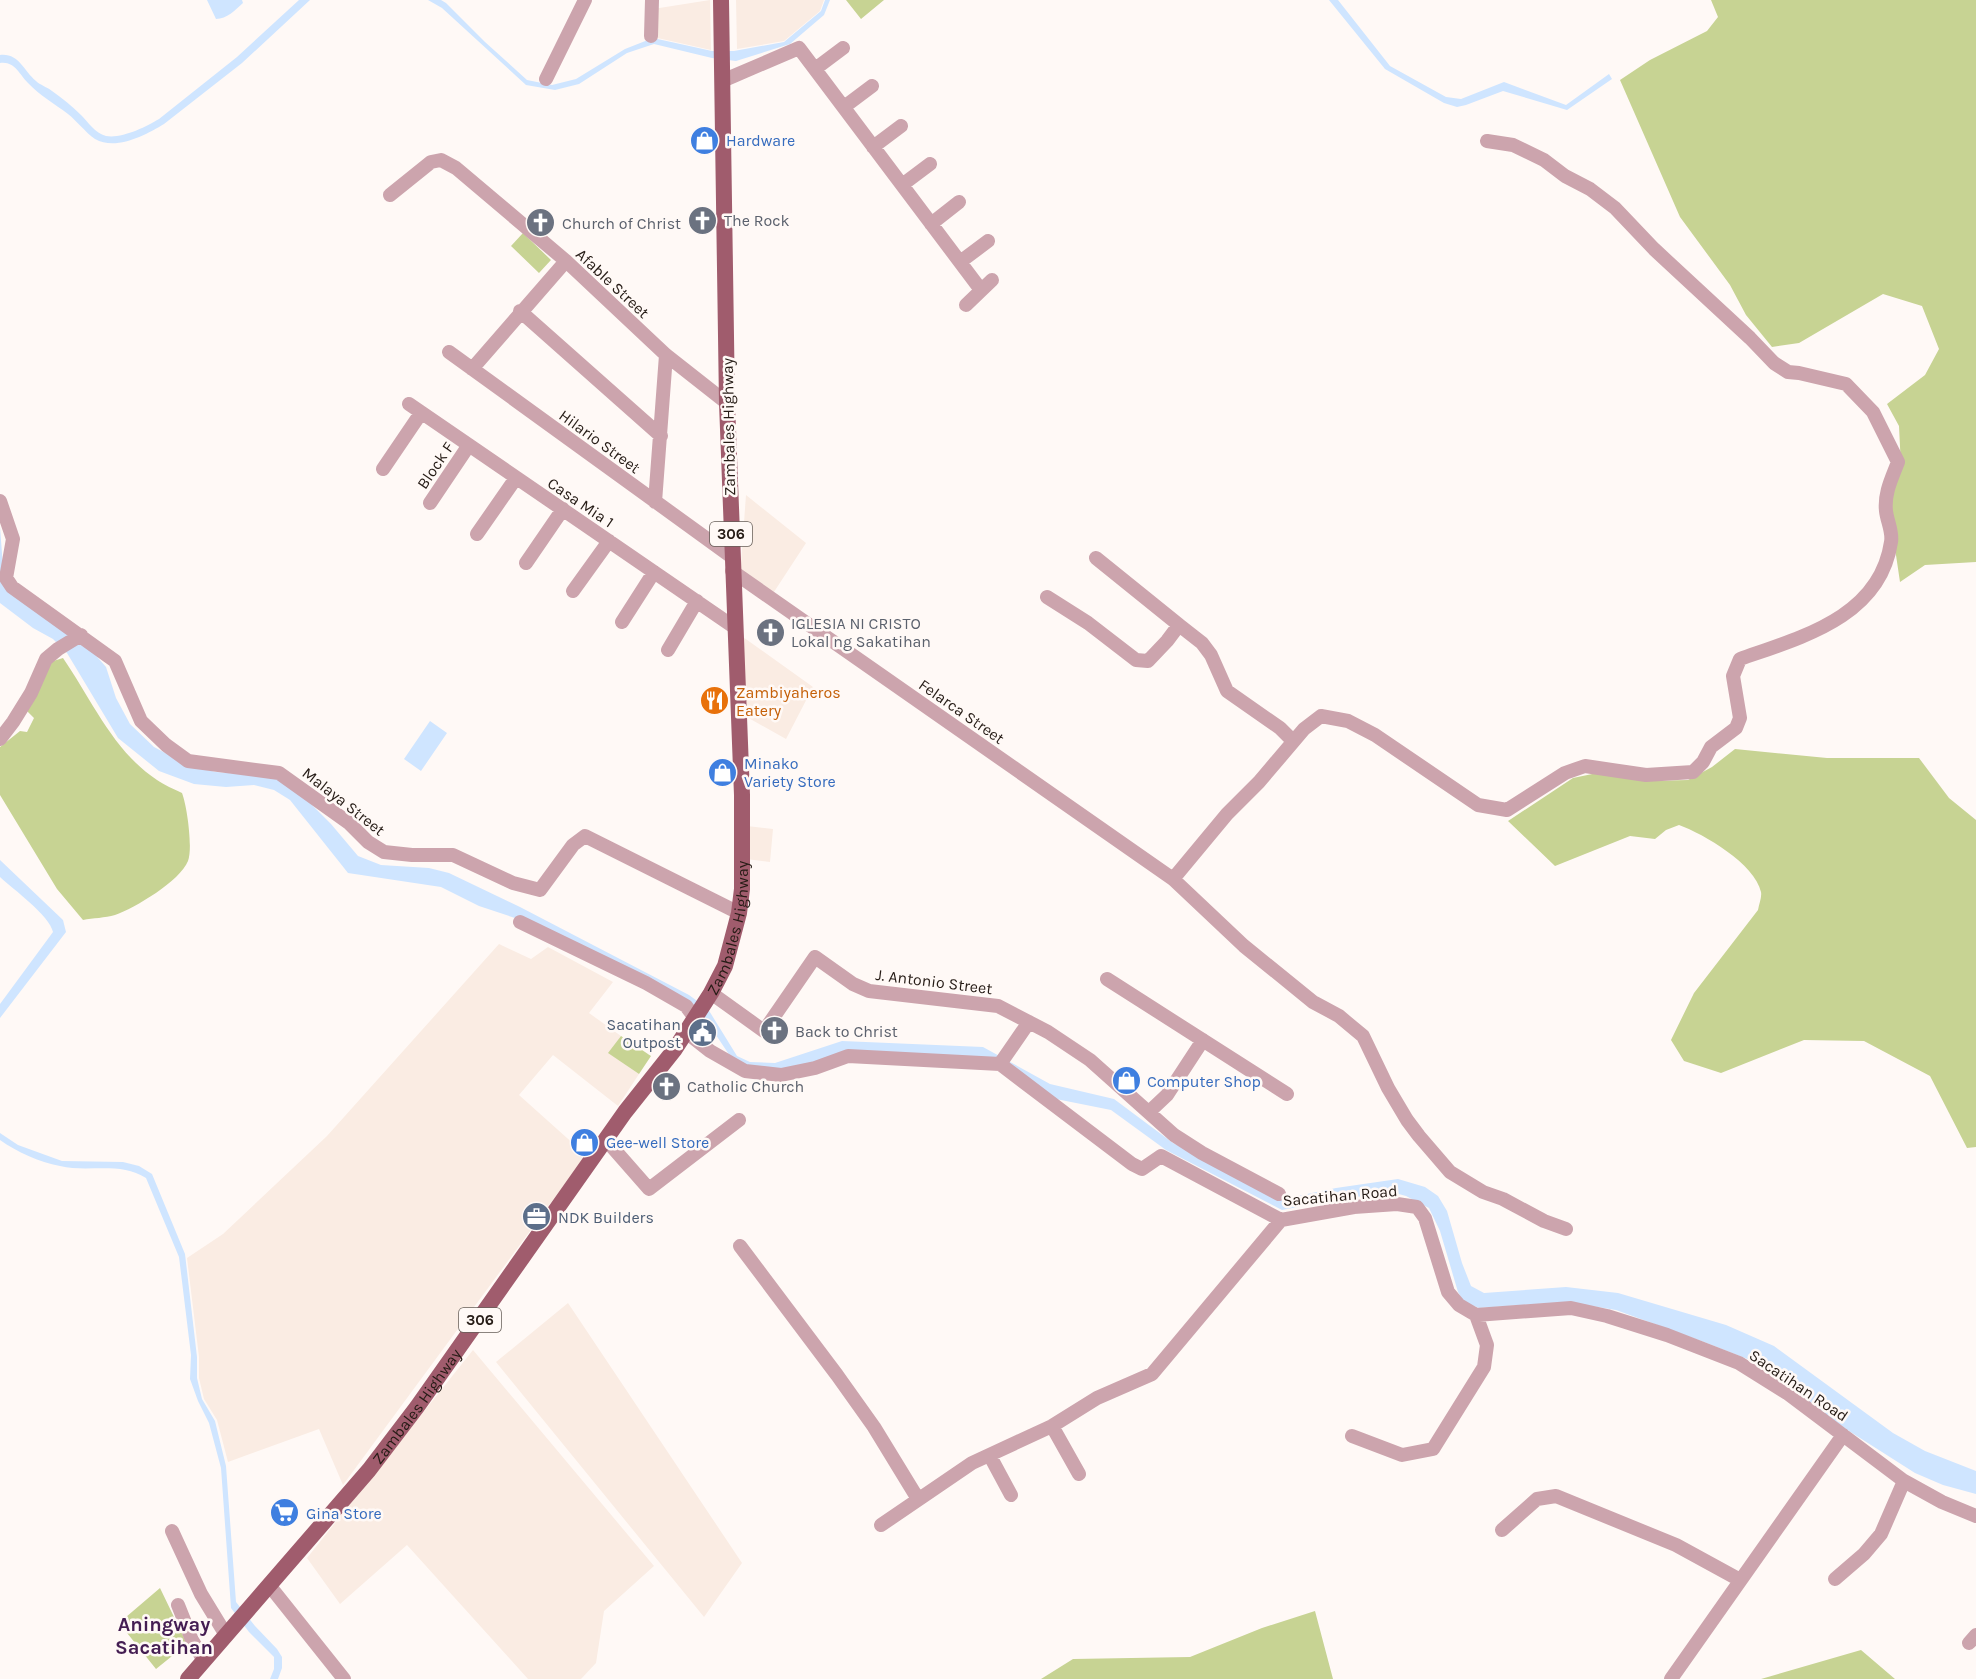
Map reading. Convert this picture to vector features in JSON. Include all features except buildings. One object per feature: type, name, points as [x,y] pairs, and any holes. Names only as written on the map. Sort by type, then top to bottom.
[{"type":"main road","name":"Zambales Highway","points":[[188,1679],[369,1470],[417,1407],[606,1140],[693,1022],[725,966],[739,913],[742,795],[727,403],[721,0]]},
{"type":"street","points":[[546,79],[585,0]]},
{"type":"street","points":[[651,36],[652,0]]},
{"type":"street","points":[[722,81],[799,48],[981,290]]},
{"type":"street","points":[[815,69],[843,48]]},
{"type":"street","points":[[844,107],[872,87]]},
{"type":"street","points":[[873,147],[901,126]]},
{"type":"street","points":[[1173,879],[1227,814],[1259,782],[1293,741],[1321,716],[1348,721],[1376,735],[1478,805],[1507,810],[1565,773],[1584,766],[1646,775],[1693,772],[1703,762],[1712,747],[1736,729],[1740,718],[1733,676],[1740,659],[1832,624],[1867,596],[1883,573],[1892,540],[1886,511],[1887,491],[1898,462],[1873,412],[1846,384],[1788,372],[1774,363],[1654,249],[1615,208],[1590,189],[1565,176],[1544,160],[1514,145],[1487,141]]},
{"type":"street","name":"Afable Street","points":[[390,195],[431,162],[441,160],[456,168],[566,261],[666,355],[727,403]]},
{"type":"street","points":[[902,185],[930,164]]},
{"type":"street","points":[[931,224],[959,202]]},
{"type":"street","points":[[960,262],[988,241]]},
{"type":"street","points":[[472,369],[520,311],[566,261]]},
{"type":"street","points":[[966,304],[992,279]]},
{"type":"street","points":[[520,311],[660,436]]},
{"type":"street","name":"Hilario Street","points":[[449,352],[655,502],[732,564]]},
{"type":"street","points":[[655,502],[666,355]]},
{"type":"street","name":"Casa Mia 1","points":[[409,404],[734,627]]},
{"type":"street","points":[[383,469],[421,413]]},
{"type":"street","name":"Block F","points":[[430,503],[469,445]]},
{"type":"street","points":[[477,534],[516,478]]},
{"type":"street","name":"Malaya Street","points":[[0,501],[13,539],[6,578],[12,587],[115,661],[141,721],[188,761],[279,773],[350,824],[368,843],[384,852],[453,855],[513,883],[540,890],[573,845],[585,836],[739,913]]},
{"type":"street","points":[[526,563],[563,509]]},
{"type":"street","points":[[573,591],[609,541]]},
{"type":"street","points":[[1096,558],[1195,638],[1210,655],[1227,691],[1280,728],[1293,741]]},
{"type":"street","name":"Felarca Street","points":[[732,564],[1173,879],[1244,946],[1313,1002],[1339,1016],[1363,1036],[1388,1088],[1407,1120],[1450,1172],[1483,1192],[1503,1199],[1544,1221],[1566,1228]]},
{"type":"street","points":[[621,622],[654,572]]},
{"type":"street","points":[[1047,597],[1088,623],[1136,660],[1148,661],[1179,625]]},
{"type":"street","points":[[668,650],[697,601]]},
{"type":"street","points":[[0,739],[31,693],[46,659],[81,635]]},
{"type":"street","points":[[1167,641],[1195,638]]},
{"type":"street","points":[[520,922],[646,983],[686,1006],[710,1051],[745,1071],[781,1075],[815,1068],[848,1056],[1000,1064],[1029,1022]]},
{"type":"street","name":"J. Antonio Street","points":[[709,996],[764,1031],[815,957],[853,984],[869,991],[998,1005],[1090,1060],[1174,1135],[1202,1153],[1279,1194]]},
{"type":"street","points":[[1107,979],[1287,1094]]},
{"type":"street","points":[[1149,1112],[1167,1095],[1203,1040]]},
{"type":"street","name":"Sacatihan Road","points":[[1000,1064],[1132,1164],[1142,1169],[1161,1156],[1281,1220],[1354,1207],[1397,1204],[1417,1207],[1425,1218],[1448,1292],[1459,1305],[1476,1315],[1571,1308],[1667,1335],[1739,1363],[1787,1393],[1904,1481],[1942,1502],[1976,1516]]},
{"type":"street","points":[[606,1140],[649,1190],[739,1120]]},
{"type":"street","points":[[881,1525],[972,1463],[1052,1426],[1097,1398],[1152,1374],[1281,1220]]},
{"type":"street","points":[[740,1246],[874,1428],[918,1499]]},
{"type":"street","points":[[1352,1436],[1402,1455],[1433,1449],[1484,1367],[1487,1345],[1476,1315]]},
{"type":"street","points":[[1052,1426],[1079,1474]]},
{"type":"street","points":[[1671,1679],[1842,1435]]},
{"type":"street","points":[[990,1456],[1011,1495]]},
{"type":"street","points":[[1835,1579],[1864,1554],[1881,1534],[1904,1481]]},
{"type":"street","points":[[1502,1530],[1537,1499],[1556,1496],[1676,1545],[1740,1580]]},
{"type":"street","points":[[172,1532],[201,1594],[226,1635]]},
{"type":"street","points":[[269,1585],[344,1679]]},
{"type":"street","points":[[177,1605],[204,1661]]},
{"type":"shaded area","points":[[710,0],[711,50],[653,37],[653,9]]},
{"type":"shaded area","points":[[736,0],[824,0],[820,11],[784,41],[737,49]]},
{"type":"shaded area","points":[[746,495],[806,543],[770,598],[740,577]]},
{"type":"shaded area","points":[[743,637],[813,687],[786,739],[745,716]]},
{"type":"shaded area","points":[[747,826],[773,829],[770,862],[746,859]]},
{"type":"shaded area","points":[[499,944],[531,959],[548,947],[613,982],[589,1013],[621,1036],[609,1053],[639,1074],[618,1106],[553,1055],[519,1095],[586,1155],[343,1485],[319,1429],[228,1462],[217,1420],[204,1399],[199,1378],[199,1357],[187,1258],[223,1234],[327,1136]]},
{"type":"shaded area","points":[[568,1303],[742,1563],[704,1617],[496,1362]]},
{"type":"shaded area","points":[[473,1350],[654,1566],[604,1611],[596,1663],[581,1679],[528,1679],[407,1545],[340,1604],[307,1558]]},
{"type":"green space","points":[[846,0],[884,0],[861,19]]},
{"type":"green space","points":[[1711,0],[1976,0],[1976,562],[1925,565],[1900,582],[1888,501],[1901,467],[1899,426],[1887,404],[1925,375],[1939,349],[1922,306],[1883,294],[1799,343],[1772,347],[1746,315],[1730,285],[1680,217],[1620,80],[1650,60],[1707,31],[1718,17]]},
{"type":"green space","points":[[523,233],[551,260],[539,273],[511,246]]},
{"type":"green space","points":[[63,658],[104,724],[128,755],[157,780],[182,793],[190,837],[188,861],[167,885],[124,911],[111,916],[83,920],[57,889],[0,795],[0,747],[20,731],[27,732],[34,718],[27,711],[50,662]]},
{"type":"green space","points":[[1735,749],[1827,758],[1919,758],[1949,798],[1976,820],[1976,1147],[1967,1148],[1930,1076],[1864,1041],[1804,1040],[1721,1073],[1684,1061],[1671,1040],[1694,993],[1758,910],[1761,898],[1757,881],[1727,851],[1702,835],[1679,825],[1666,830],[1655,839],[1630,836],[1555,866],[1508,821],[1573,778],[1597,773],[1649,781],[1688,780],[1712,767]]},
{"type":"green space","points":[[621,1036],[651,1056],[639,1074],[608,1053]]},
{"type":"green space","points":[[160,1588],[187,1644],[156,1669],[119,1623]]},
{"type":"green space","points":[[1315,1611],[1333,1679],[1041,1679],[1073,1659],[1190,1657],[1262,1628]]},
{"type":"green space","points":[[1861,1650],[1895,1679],[1761,1679]]},
{"type":"water","points":[[207,0],[242,0],[243,3],[227,16],[216,19]]},
{"type":"water","points":[[299,0],[310,0],[242,63],[164,124],[131,140],[112,143],[95,139],[68,114],[32,87],[13,66],[0,63],[0,55],[16,59],[39,84],[67,102],[98,132],[106,136],[119,136],[159,119],[237,57]]},
{"type":"water","points":[[428,0],[441,0],[446,3],[527,80],[552,85],[576,79],[625,49],[653,38],[712,51],[734,51],[784,42],[821,11],[825,0],[830,0],[824,15],[790,44],[736,61],[712,58],[654,44],[627,53],[579,84],[555,90],[526,85],[442,8]]},
{"type":"water","points":[[1329,0],[1338,0],[1390,66],[1446,97],[1461,99],[1504,82],[1566,105],[1609,74],[1612,79],[1567,110],[1503,91],[1457,107],[1444,103],[1385,69]]},
{"type":"water","points":[[0,527],[4,580],[85,643],[106,667],[116,698],[130,724],[154,747],[190,766],[216,772],[276,777],[302,795],[358,856],[381,865],[429,868],[449,873],[520,907],[689,995],[708,1009],[737,1056],[750,1062],[775,1063],[842,1041],[983,1047],[1050,1084],[1114,1099],[1173,1143],[1283,1199],[1398,1179],[1425,1187],[1438,1196],[1447,1211],[1471,1286],[1484,1293],[1566,1287],[1618,1293],[1726,1325],[1774,1346],[1893,1433],[1925,1451],[1976,1471],[1976,1494],[1943,1485],[1915,1473],[1849,1431],[1750,1360],[1704,1342],[1616,1310],[1567,1302],[1479,1308],[1464,1302],[1458,1292],[1440,1231],[1429,1208],[1406,1196],[1395,1193],[1345,1198],[1282,1210],[1166,1150],[1111,1110],[1046,1097],[990,1063],[848,1051],[778,1073],[746,1068],[730,1056],[700,1015],[515,918],[479,906],[441,887],[348,873],[290,800],[274,790],[254,785],[226,787],[194,784],[159,771],[118,738],[67,653],[53,639],[33,628],[0,603]]},
{"type":"water","points":[[430,721],[447,733],[421,771],[404,759]]},
{"type":"water","points":[[0,860],[63,920],[66,932],[0,1018],[0,1004],[53,932],[45,918],[0,877]]},
{"type":"water","points":[[0,1133],[18,1145],[62,1161],[123,1162],[139,1166],[152,1174],[185,1254],[197,1357],[197,1378],[202,1399],[215,1421],[226,1466],[236,1602],[282,1657],[282,1668],[278,1679],[270,1679],[274,1669],[274,1657],[249,1632],[231,1608],[221,1468],[209,1423],[190,1379],[191,1355],[179,1257],[146,1178],[126,1170],[71,1168],[44,1162],[0,1140]]},
{"type":"place","name":"Hardware","points":[[705,140]]},
{"type":"place","name":"The Rock","points":[[703,220]]},
{"type":"place","name":"Church of Christ","points":[[541,223]]},
{"type":"place","name":"IGLESIA NI CRISTO Lokal ng Sakatihan","points":[[770,632]]},
{"type":"place","name":"Zambiyaheros Eatery","points":[[715,701]]},
{"type":"place","name":"Minako Variety Store","points":[[723,772]]},
{"type":"place","name":"Back to Christ","points":[[774,1031]]},
{"type":"place","name":"Sacatihan Outpost","points":[[702,1033]]},
{"type":"place","name":"Computer Shop","points":[[1126,1081]]},
{"type":"place","name":"Catholic Church","points":[[666,1086]]},
{"type":"place","name":"Gee-well Store","points":[[585,1142]]},
{"type":"place","name":"NDK Builders","points":[[537,1217]]},
{"type":"place","name":"Gina Store","points":[[285,1513]]},
{"type":"district","name":"Aningway Sacatihan","points":[[164,1636]]}]
